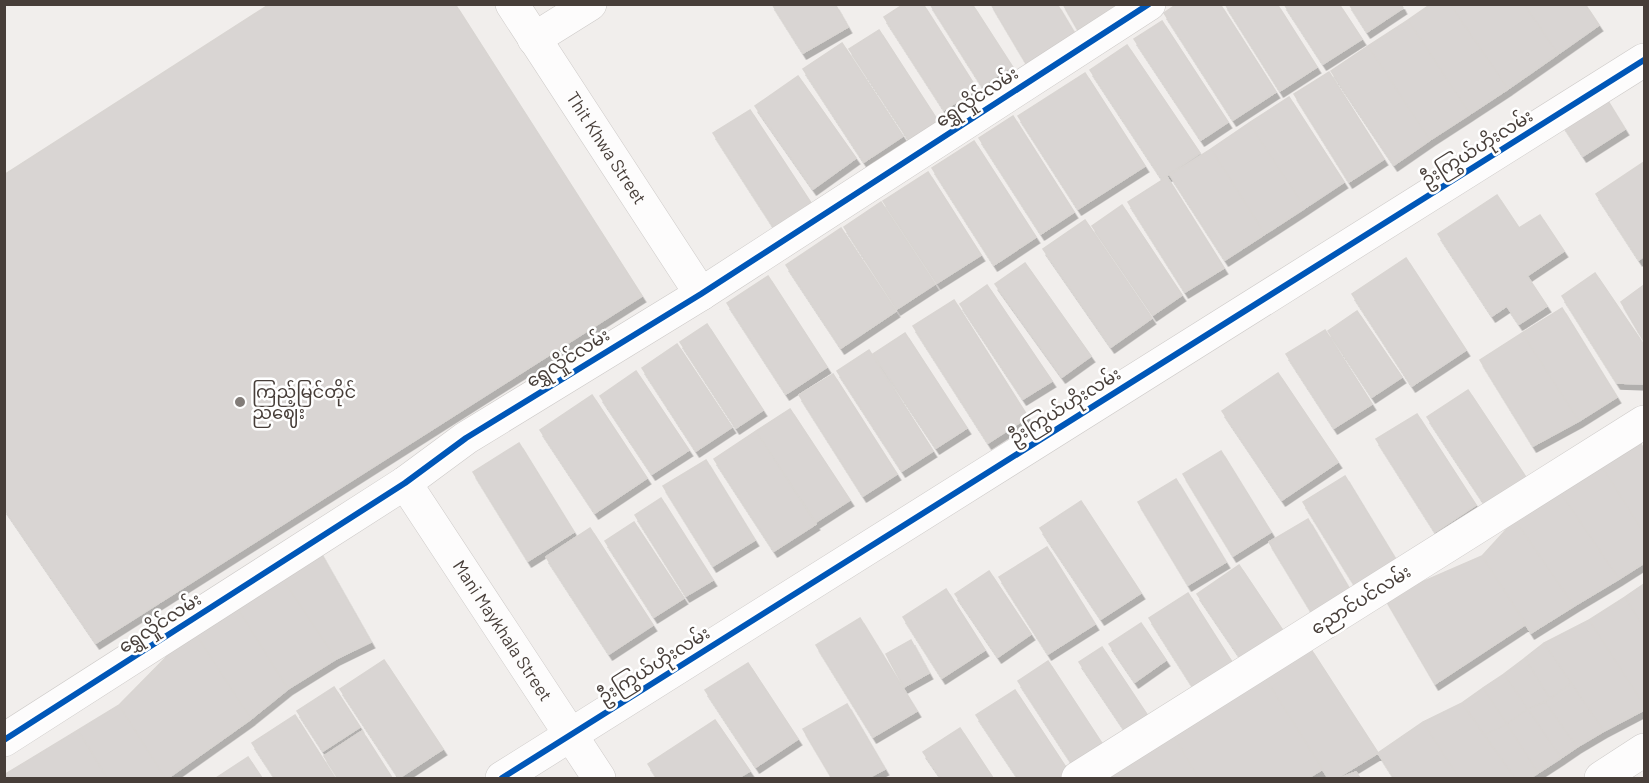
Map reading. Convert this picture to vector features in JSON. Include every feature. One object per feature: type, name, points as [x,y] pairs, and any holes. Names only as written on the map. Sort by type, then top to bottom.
[{"type":"street","name":"Thit Khwa Street","points":[[512,4],[701,294]]},
{"type":"street","points":[[534,39],[590,4]]},
{"type":"street","name":"ရွှေလှိုင်လမ်း","points":[[4,741],[405,483],[466,438],[701,294],[1149,4]]},
{"type":"street","name":"ဦးကြွယ်ဟိုးလမ်း","points":[[502,778],[1644,60]]},
{"type":"street","name":"ညောင်ပင်လမ်း","points":[[1078,778],[1644,422]]},
{"type":"street","name":"Mani Maykhala Street","points":[[405,483],[599,778]]},
{"type":"street","points":[[1601,778],[1644,750]]},
{"type":"building","name":"ကြည့်မြင်တိုင် ညဈေး","points":[[270,4],[455,4],[642,296],[96,643],[4,508],[4,175]]},
{"type":"building","points":[[772,4],[835,4],[848,27],[803,53]]},
{"type":"building","points":[[904,4],[923,4],[977,89],[944,110],[884,17]]},
{"type":"building","points":[[930,4],[972,4],[1012,66],[982,86]]},
{"type":"building","points":[[991,4],[1057,4],[1078,39],[1029,68]]},
{"type":"building","points":[[1063,4],[1120,4],[1078,30]]},
{"type":"building","points":[[1177,4],[1220,4],[1276,92],[1233,120],[1164,13]]},
{"type":"building","points":[[1225,4],[1277,4],[1317,67],[1280,91]]},
{"type":"building","points":[[1284,4],[1339,4],[1362,39],[1323,64]]},
{"type":"building","points":[[1349,4],[1401,4],[1403,8],[1367,32]]},
{"type":"building","points":[[1431,4],[1450,4],[1508,89],[1470,114],[1408,20]]},
{"type":"building","points":[[1450,4],[1524,4],[1558,54],[1508,89]]},
{"type":"building","points":[[1524,4],[1585,4],[1599,25],[1558,54]]},
{"type":"building","points":[[1408,20],[1470,114],[1430,140],[1368,46]]},
{"type":"building","points":[[1162,21],[1228,122],[1201,140],[1134,39]]},
{"type":"building","points":[[879,30],[938,121],[909,140],[849,49]]},
{"type":"building","points":[[842,43],[903,136],[864,162],[803,69]]},
{"type":"building","points":[[1127,45],[1200,153],[1162,179],[1090,70]]},
{"type":"building","points":[[1368,46],[1430,140],[1394,165],[1331,71]]},
{"type":"building","points":[[1329,72],[1384,159],[1349,182],[1294,94]]},
{"type":"building","points":[[1085,73],[1145,166],[1078,209],[1018,116]]},
{"type":"building","points":[[798,76],[856,158],[813,189],[755,106]]},
{"type":"building","points":[[1604,95],[1625,129],[1583,156],[1561,122]]},
{"type":"building","points":[[1289,97],[1344,182],[1305,208],[1249,123]]},
{"type":"building","points":[[750,110],[813,206],[776,231],[713,133]]},
{"type":"building","points":[[1013,116],[1074,212],[1041,234],[979,138]]},
{"type":"building","points":[[1249,123],[1305,208],[1265,234],[1211,149]]},
{"type":"building","points":[[974,141],[1036,237],[994,265],[932,168]]},
{"type":"building","points":[[1211,149],[1265,234],[1225,260],[1170,175]]},
{"type":"building","points":[[1644,162],[1644,256],[1639,260],[1596,194]]},
{"type":"building","points":[[928,172],[981,255],[937,283],[883,201]]},
{"type":"building","points":[[1167,177],[1224,268],[1185,292],[1128,202]]},
{"type":"building","points":[[1497,195],[1519,228],[1540,215],[1564,251],[1527,276],[1547,306],[1519,324],[1507,306],[1492,316],[1438,234]]},
{"type":"building","points":[[881,202],[935,284],[897,309],[844,227]]},
{"type":"building","points":[[1122,205],[1182,295],[1153,315],[1092,226]]},
{"type":"building","points":[[1085,220],[1152,318],[1111,347],[1043,249]]},
{"type":"building","points":[[841,228],[896,311],[841,348],[786,265]]},
{"type":"building","points":[[1406,258],[1466,350],[1412,386],[1352,294]]},
{"type":"building","points":[[1025,263],[1091,356],[1062,377],[995,284]]},
{"type":"building","points":[[1595,273],[1644,345],[1644,384],[1617,383],[1562,296]]},
{"type":"building","points":[[768,276],[827,367],[786,394],[727,303]]},
{"type":"building","points":[[987,285],[1052,381],[1023,399],[960,304]]},
{"type":"building","points":[[1644,285],[1644,341],[1621,302]]},
{"type":"building","points":[[954,300],[1028,417],[988,443],[913,326]]},
{"type":"building","points":[[1562,308],[1617,397],[1579,421],[1522,333]]},
{"type":"building","points":[[1357,311],[1402,377],[1372,397],[1328,331]]},
{"type":"building","points":[[707,324],[763,410],[736,428],[680,342]]},
{"type":"building","points":[[1325,330],[1372,404],[1334,428],[1286,354]]},
{"type":"building","points":[[905,333],[967,428],[936,448],[873,354]]},
{"type":"building","points":[[1522,333],[1579,421],[1533,446],[1480,360]]},
{"type":"building","points":[[677,344],[732,427],[696,451],[642,368]]},
{"type":"building","points":[[869,350],[933,451],[902,471],[837,371]]},
{"type":"building","points":[[636,371],[689,450],[652,474],[600,396]]},
{"type":"building","points":[[1278,373],[1338,462],[1282,500],[1222,411]]},
{"type":"building","points":[[833,374],[897,474],[863,496],[799,395]]},
{"type":"building","points":[[1468,390],[1529,482],[1488,509],[1427,417]]},
{"type":"building","points":[[592,395],[647,478],[595,513],[540,430]]},
{"type":"building","points":[[790,409],[850,500],[816,522],[756,431]]},
{"type":"building","points":[[1417,414],[1476,505],[1435,532],[1376,439]]},
{"type":"building","points":[[756,431],[816,524],[774,551],[714,459]]},
{"type":"building","points":[[1639,441],[1644,449],[1644,533],[1602,467]]},
{"type":"building","points":[[519,443],[574,532],[528,561],[473,472]]},
{"type":"building","points":[[1221,451],[1271,532],[1233,556],[1183,474]]},
{"type":"building","points":[[706,460],[755,540],[713,566],[663,486]]},
{"type":"building","points":[[1602,467],[1644,533],[1644,563],[1619,579],[1560,492]]},
{"type":"building","points":[[1345,476],[1398,563],[1357,589],[1303,502]]},
{"type":"building","points":[[1176,479],[1226,562],[1188,585],[1138,502]]},
{"type":"building","points":[[1560,492],[1619,579],[1574,606],[1515,520]]},
{"type":"building","points":[[661,498],[713,580],[686,596],[635,515]]},
{"type":"building","points":[[1081,501],[1141,593],[1101,619],[1040,528]]},
{"type":"building","points":[[1308,519],[1350,590],[1312,613],[1269,542]]},
{"type":"building","points":[[1515,520],[1574,606],[1531,633],[1482,556]]},
{"type":"building","points":[[634,522],[684,598],[654,617],[605,541]]},
{"type":"building","points":[[590,528],[653,625],[609,654],[546,557]]},
{"type":"building","points":[[1047,547],[1095,624],[1048,654],[999,577]]},
{"type":"building","points":[[319,550],[371,642],[336,659],[282,578]]},
{"type":"building","points":[[1482,556],[1526,624],[1435,684],[1385,598]]},
{"type":"building","points":[[1239,565],[1288,638],[1246,666],[1197,594]]},
{"type":"building","points":[[989,571],[1031,634],[998,657],[955,594]]},
{"type":"building","points":[[282,578],[336,659],[288,689],[235,604]]},
{"type":"building","points":[[1644,584],[1644,628],[1625,597]]},
{"type":"building","points":[[946,589],[985,650],[942,678],[903,617]]},
{"type":"building","points":[[1188,593],[1237,670],[1198,695],[1149,618]]},
{"type":"building","points":[[1625,597],[1644,628],[1644,705],[1589,620]]},
{"type":"building","points":[[235,604],[288,689],[251,719],[193,630]]},
{"type":"building","points":[[860,618],[917,711],[873,737],[816,645]]},
{"type":"building","points":[[1589,620],[1644,705],[1644,710],[1604,731],[1544,643]]},
{"type":"building","points":[[1141,623],[1166,660],[1135,682],[1109,644]]},
{"type":"building","points":[[193,630],[251,719],[165,778],[119,705]]},
{"type":"building","points":[[911,640],[929,673],[904,687],[886,654]]},
{"type":"building","points":[[1544,643],[1571,683],[1550,699],[1525,658]]},
{"type":"building","points":[[1102,647],[1150,719],[1128,735],[1079,662]]},
{"type":"building","points":[[1310,648],[1378,753],[1337,778],[1328,778],[1264,676]]},
{"type":"building","points":[[1525,658],[1550,699],[1528,709],[1504,674]]},
{"type":"building","points":[[384,660],[443,749],[399,778],[340,689]]},
{"type":"building","points":[[1048,661],[1103,745],[1073,765],[1018,681]]},
{"type":"building","points":[[748,663],[798,739],[756,767],[705,690]]},
{"type":"building","points":[[1504,674],[1528,709],[1507,724],[1483,688]]},
{"type":"building","points":[[1264,676],[1323,769],[1308,778],[1198,778],[1171,731]]},
{"type":"building","points":[[1571,683],[1604,731],[1577,747],[1545,702]]},
{"type":"building","points":[[334,687],[360,727],[323,751],[297,711]]},
{"type":"building","points":[[1483,688],[1507,724],[1484,735],[1462,703]]},
{"type":"building","points":[[1015,690],[1069,772],[1059,778],[1018,778],[976,715]]},
{"type":"building","points":[[1545,702],[1577,747],[1561,758],[1528,709]]},
{"type":"building","points":[[1462,703],[1515,778],[1459,778],[1423,722]]},
{"type":"building","points":[[847,704],[885,769],[868,778],[832,778],[803,729]]},
{"type":"building","points":[[119,705],[165,778],[107,778],[78,730]]},
{"type":"building","points":[[1528,709],[1561,758],[1538,773],[1507,724]]},
{"type":"building","points":[[295,715],[335,778],[275,778],[252,743]]},
{"type":"building","points":[[715,720],[750,771],[738,778],[657,778],[648,764]]},
{"type":"building","points":[[1423,722],[1459,778],[1394,778],[1378,753]]},
{"type":"building","points":[[1507,724],[1538,773],[1530,778],[1515,778],[1484,735]]},
{"type":"building","points":[[960,728],[993,778],[941,778],[923,752]]},
{"type":"building","points":[[78,730],[107,778],[4,778],[4,775]]},
{"type":"building","points":[[362,731],[392,778],[338,778],[324,756]]},
{"type":"building","points":[[1171,731],[1198,778],[1110,778],[1106,774]]},
{"type":"building","points":[[248,757],[262,778],[216,778]]},
{"type":"building","points":[[1356,772],[1360,778],[1340,778]]},
{"type":"cycle path","points":[[4,740],[405,483],[466,438],[701,294],[1149,4]]},
{"type":"cycle path","points":[[502,778],[1644,60]]},
{"type":"place","name":"ကြည့်မြင်တိုင် ညဈေး","points":[[240,402]]}]
